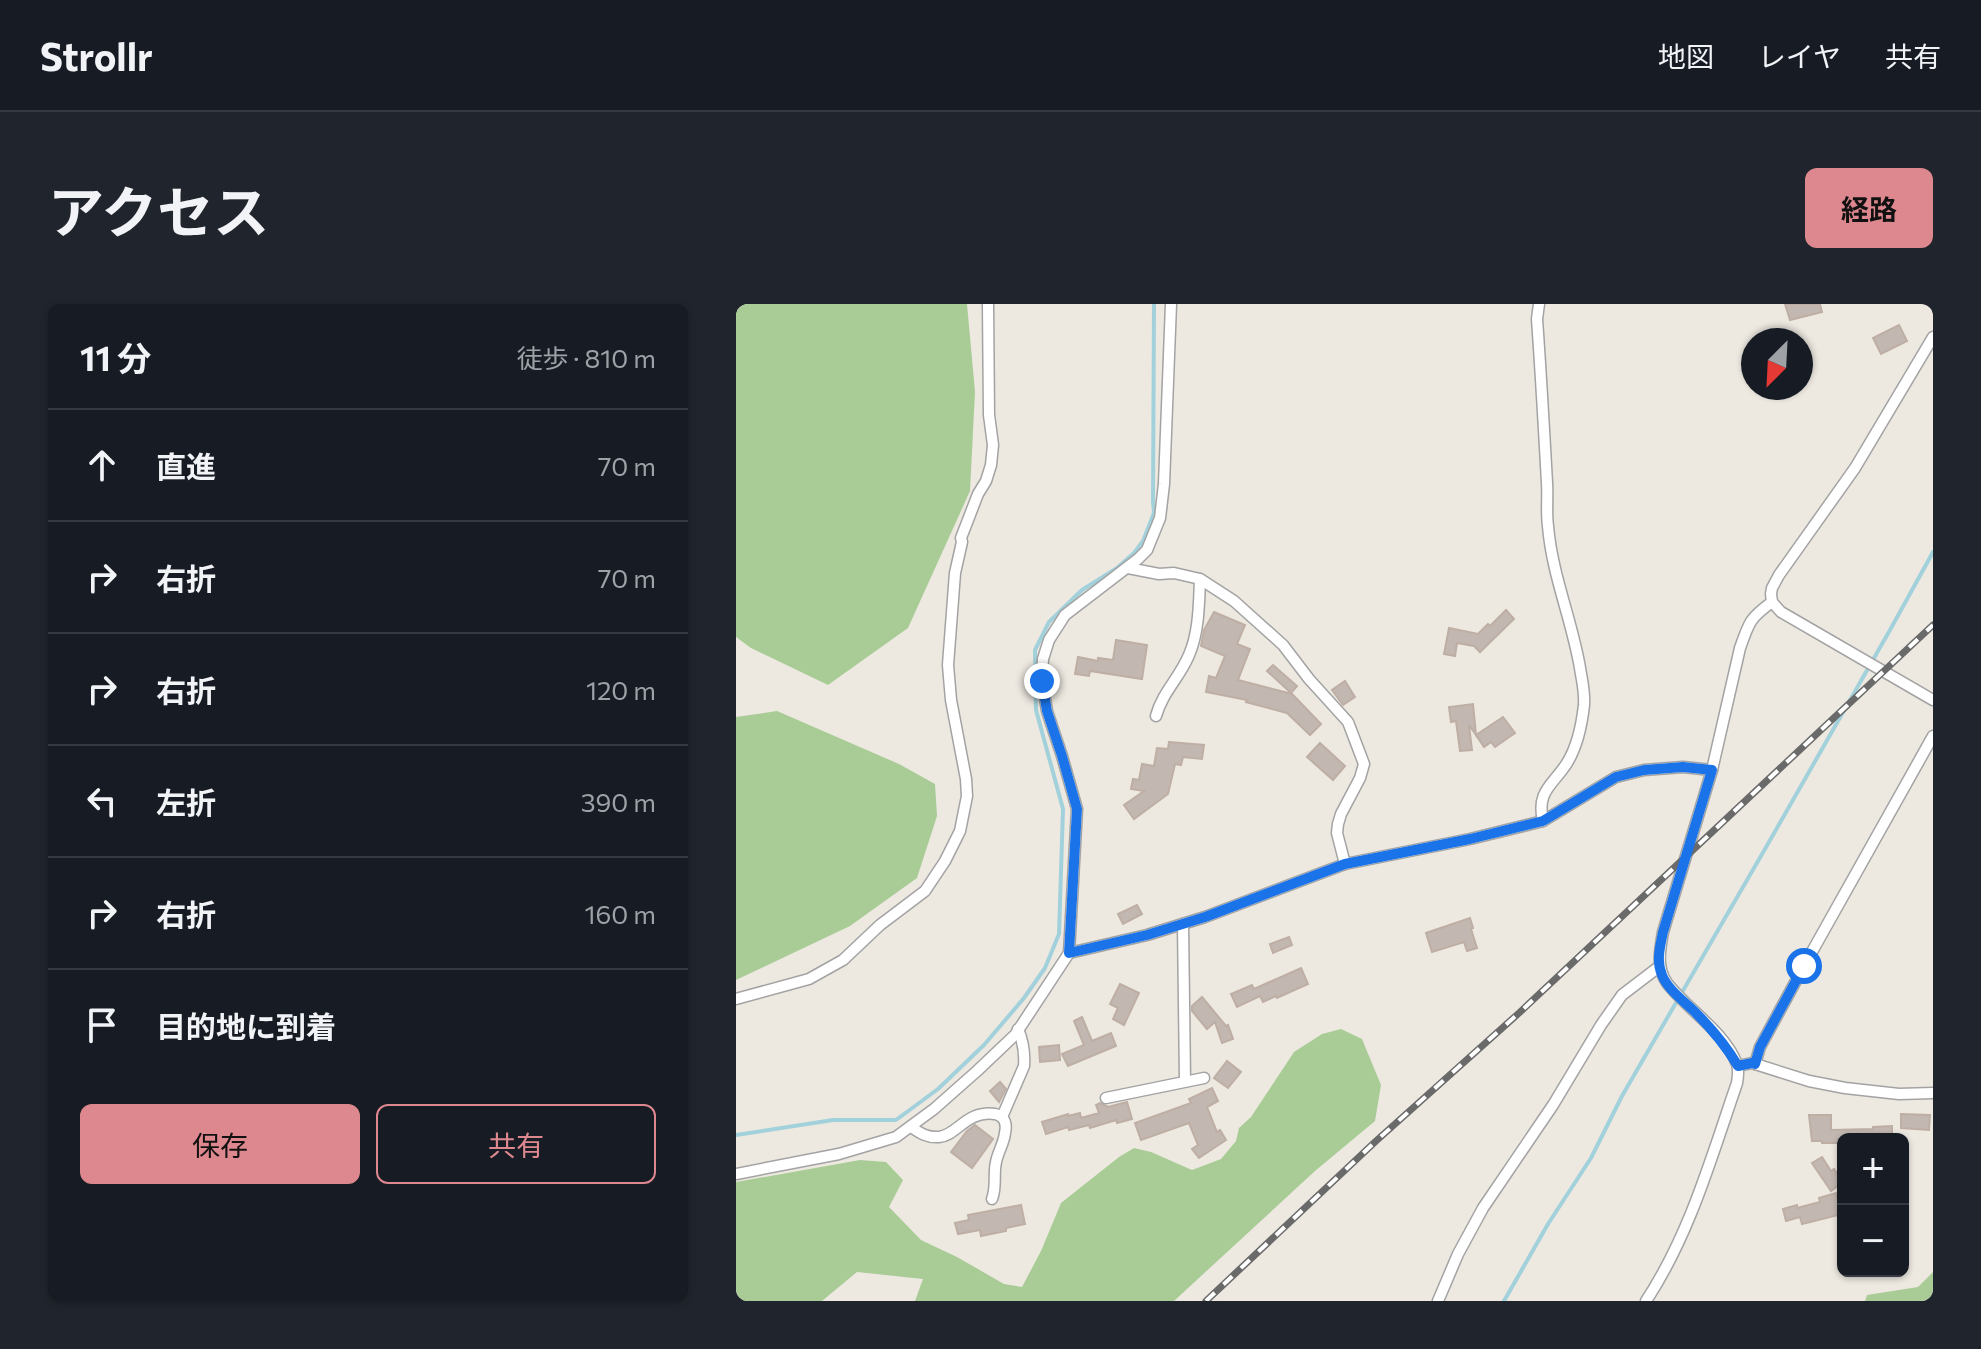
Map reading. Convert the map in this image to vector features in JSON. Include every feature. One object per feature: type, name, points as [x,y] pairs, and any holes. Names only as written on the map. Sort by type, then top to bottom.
[{"type":"street","points":[[736,999],[809,979],[843,960],[880,925],[925,891],[960,831],[967,796],[966,779],[951,700],[948,665],[955,573],[961,538],[991,465],[988,304]]},
{"type":"street","points":[[736,1174],[839,1154],[896,1137],[977,1071],[1018,1029],[1069,953],[1077,809],[1047,711],[1042,681],[1043,659],[1049,640],[1065,615],[1147,550],[1160,518],[1171,304]]},
{"type":"street","points":[[1539,304],[1537,319],[1548,489],[1547,526],[1584,696],[1574,748],[1567,763],[1546,789],[1540,807],[1543,821]]},
{"type":"street","points":[[1933,337],[1855,468],[1772,588],[1772,602],[1781,612],[1933,700]]},
{"type":"street","points":[[1128,568],[1200,579],[1234,601],[1283,645],[1348,722],[1364,764],[1338,824],[1337,833],[1345,864]]},
{"type":"street","points":[[1156,716],[1162,699],[1190,655],[1199,613],[1200,579]]},
{"type":"street","points":[[1646,1301],[1664,1274],[1687,1228],[1737,1083],[1738,1066],[1729,1050],[1673,991],[1663,977],[1659,957],[1663,932],[1712,770],[1740,648],[1754,615],[1772,602]]},
{"type":"street","points":[[1755,1064],[1760,1047],[1933,736]]},
{"type":"street","points":[[1069,953],[1183,924],[1345,864],[1543,821],[1616,777],[1644,770],[1683,767],[1712,770]]},
{"type":"street","points":[[1183,924],[1185,1081]]},
{"type":"street","points":[[1438,1301],[1458,1254],[1483,1208],[1553,1105],[1601,1025],[1622,995],[1660,966]]},
{"type":"street","points":[[992,1199],[995,1165],[1006,1129],[1002,1117],[1024,1066],[1023,1040],[1018,1029]]},
{"type":"street","points":[[1738,1066],[1752,1063],[1834,1086],[1899,1094],[1933,1093]]},
{"type":"street","points":[[1106,1098],[1204,1078]]},
{"type":"street","points":[[911,1127],[924,1136],[942,1137],[975,1115],[1002,1117]]},
{"type":"green space","points":[[736,304],[967,304],[975,392],[970,491],[908,628],[828,685],[751,648],[736,637]]},
{"type":"green space","points":[[777,711],[899,764],[935,784],[937,816],[917,878],[850,926],[736,980],[736,717]]},
{"type":"green space","points":[[1341,1029],[1362,1039],[1381,1085],[1375,1121],[1315,1171],[1174,1301],[915,1301],[923,1279],[857,1272],[822,1301],[736,1301],[736,1182],[860,1160],[886,1162],[903,1180],[889,1207],[921,1240],[1004,1284],[1022,1287],[1061,1203],[1134,1148],[1192,1170],[1221,1159],[1236,1141],[1239,1128],[1251,1117],[1294,1052],[1322,1034]]},
{"type":"green space","points":[[1933,1272],[1933,1301],[1865,1301],[1867,1295],[1918,1287]]},
{"type":"building","points":[[1785,304],[1820,304],[1822,312],[1790,320]]},
{"type":"building","points":[[1899,325],[1907,341],[1881,354],[1873,338]]},
{"type":"building","points":[[1506,610],[1514,619],[1480,652],[1474,646],[1457,643],[1455,656],[1444,654],[1449,628],[1478,634]]},
{"type":"building","points":[[1214,612],[1245,625],[1237,644],[1250,649],[1238,680],[1292,694],[1321,724],[1310,735],[1287,713],[1247,700],[1206,692],[1209,676],[1216,678],[1225,656],[1201,646],[1204,630]]},
{"type":"building","points":[[1116,640],[1147,645],[1142,679],[1090,671],[1089,676],[1075,674],[1078,657],[1113,660]]},
{"type":"building","points":[[1273,665],[1297,686],[1291,693],[1267,671]]},
{"type":"building","points":[[1345,681],[1355,697],[1343,705],[1332,690]]},
{"type":"building","points":[[1473,704],[1476,735],[1469,725],[1472,750],[1460,751],[1456,721],[1451,722],[1449,707]]},
{"type":"building","points":[[1503,717],[1515,733],[1495,747],[1491,742],[1484,747],[1476,735]]},
{"type":"building","points":[[1169,742],[1204,745],[1202,759],[1183,757],[1181,765],[1175,764],[1168,794],[1134,819],[1124,805],[1144,791],[1131,789],[1133,779],[1139,780],[1142,764],[1154,766],[1157,748],[1168,749]]},
{"type":"building","points":[[1320,743],[1345,766],[1333,780],[1307,757]]},
{"type":"building","points":[[1137,905],[1142,914],[1123,924],[1118,914]]},
{"type":"building","points":[[1470,918],[1477,948],[1467,951],[1464,942],[1432,952],[1426,933]]},
{"type":"building","points":[[1289,937],[1292,945],[1273,953],[1270,944]]},
{"type":"building","points":[[1301,968],[1308,984],[1277,998],[1263,1002],[1260,996],[1237,1007],[1231,994],[1252,985],[1254,989]]},
{"type":"building","points":[[1120,984],[1139,993],[1124,1025],[1113,1019],[1118,1008],[1110,1004]]},
{"type":"building","points":[[1202,997],[1228,1025],[1233,1039],[1222,1043],[1215,1022],[1207,1029],[1192,1011],[1192,1006]]},
{"type":"building","points":[[1082,1017],[1092,1041],[1111,1033],[1116,1046],[1068,1066],[1062,1054],[1084,1045],[1074,1021]]},
{"type":"building","points":[[1059,1045],[1060,1060],[1040,1062],[1039,1047]]},
{"type":"building","points":[[1227,1061],[1241,1072],[1228,1088],[1214,1078]]},
{"type":"building","points":[[1000,1082],[1006,1089],[999,1102],[990,1091]]},
{"type":"building","points":[[1212,1088],[1218,1101],[1207,1107],[1217,1132],[1220,1130],[1226,1140],[1199,1158],[1192,1149],[1198,1145],[1189,1123],[1141,1140],[1135,1123],[1191,1103],[1189,1099]]},
{"type":"building","points":[[1127,1102],[1132,1119],[1117,1123],[1116,1120],[1090,1128],[1089,1125],[1069,1130],[1068,1127],[1046,1134],[1042,1122],[1068,1114],[1080,1113],[1081,1118],[1099,1113],[1096,1105],[1100,1103],[1108,1107]]},
{"type":"building","points":[[1901,1114],[1930,1115],[1929,1130],[1901,1128]]},
{"type":"building","points":[[1809,1115],[1831,1115],[1831,1130],[1892,1126],[1892,1133],[1837,1133],[1837,1143],[1812,1141]]},
{"type":"building","points":[[975,1125],[993,1139],[972,1168],[951,1152]]},
{"type":"building","points":[[1822,1157],[1831,1171],[1834,1169],[1837,1173],[1837,1186],[1831,1191],[1812,1163]]},
{"type":"building","points":[[1836,1193],[1837,1215],[1802,1224],[1800,1217],[1786,1221],[1783,1209],[1820,1202],[1819,1198]]},
{"type":"building","points":[[1021,1205],[1025,1224],[981,1236],[980,1230],[958,1234],[955,1223],[969,1220],[968,1215]]},
{"type":"waterway","points":[[736,1135],[833,1120],[896,1120],[938,1089],[984,1045],[1045,968],[1059,934],[1063,809],[1036,710],[1035,650],[1049,622],[1082,590],[1134,553],[1143,541],[1154,513],[1154,304]]},
{"type":"waterway","points":[[1504,1301],[1548,1224],[1591,1158],[1622,1096],[1933,552]]},
{"type":"railway","points":[[1206,1301],[1933,625]]},
{"type":"route","points":[[1042,681],[1047,711],[1077,809],[1069,953],[1147,935],[1205,917],[1345,864],[1543,821],[1616,777],[1644,770],[1683,767],[1712,770],[1663,932],[1659,957],[1663,977],[1716,1034],[1738,1066],[1755,1064],[1760,1047],[1804,966]]}]
